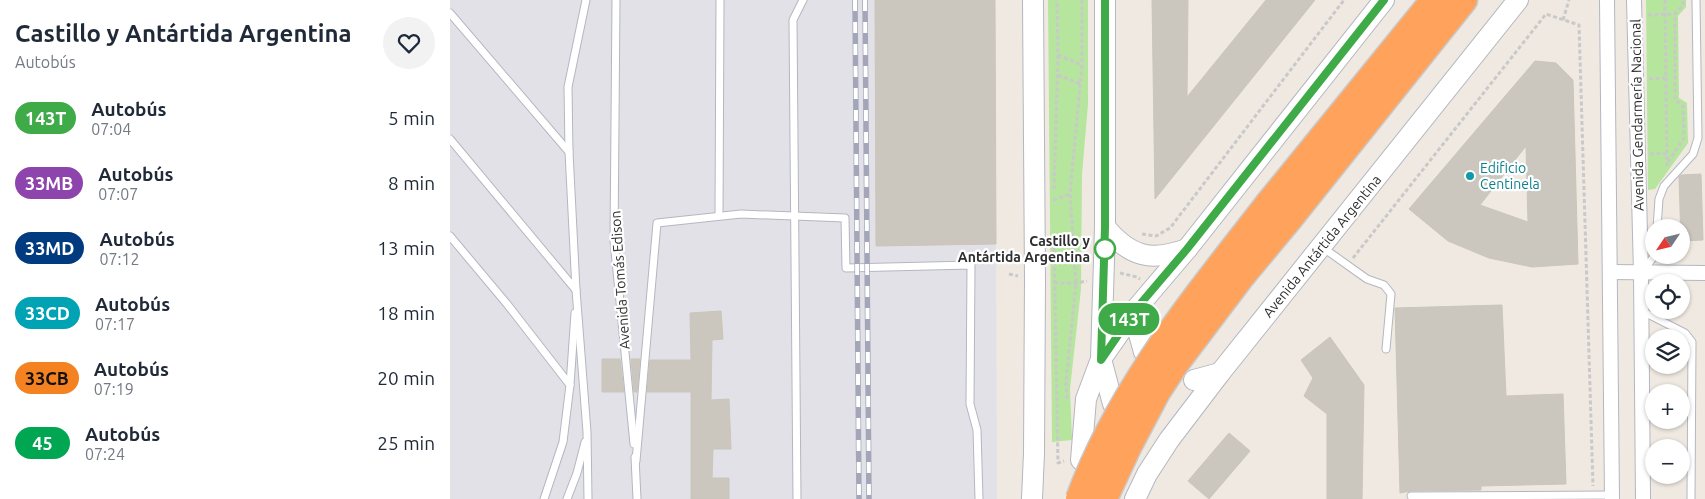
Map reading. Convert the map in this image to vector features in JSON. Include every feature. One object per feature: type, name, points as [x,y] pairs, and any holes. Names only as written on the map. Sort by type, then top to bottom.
[{"type":"highway","points":[[1344,112],[1419,0]]},
{"type":"highway","points":[[1079,499],[1104,441],[1136,382],[1178,320],[1269,203],[1434,0]]},
{"type":"highway","points":[[1104,499],[1157,392],[1176,363],[1241,277],[1464,0]]},
{"type":"highway","points":[[1420,53],[1479,0]]},
{"type":"main road","points":[[1032,499],[1035,299],[1033,0]]},
{"type":"main road","points":[[1105,0],[1105,227],[1101,360],[1113,404]]},
{"type":"main road","points":[[1076,459],[1086,399],[1101,360],[1136,309],[1187,249],[1384,0]]},
{"type":"main road","name":"Avenida Antártida Argentina","points":[[1135,499],[1147,474],[1169,440],[1220,373],[1518,0]]},
{"type":"main road","points":[[1105,227],[1117,242],[1129,250],[1151,256],[1170,255],[1187,249]]},
{"type":"main road","points":[[1136,309],[1139,334],[1144,352]]},
{"type":"main road","points":[[1194,380],[1220,373]]},
{"type":"street","name":"Avenida Gendarmería Nacional","points":[[1607,0],[1612,497]]},
{"type":"street","name":"Avenida Gendarmería Nacional","points":[[1634,0],[1641,273],[1643,499]]},
{"type":"street","points":[[1610,272],[1705,273]]},
{"type":"lane","points":[[586,0],[568,87],[569,152],[576,290],[587,432],[588,499]]},
{"type":"lane","name":"Avenida Tomás Edison","points":[[616,0],[614,241],[636,461],[637,499]]},
{"type":"lane","points":[[719,215],[720,0]]},
{"type":"lane","points":[[797,499],[793,20],[803,0]]},
{"type":"lane","points":[[1658,219],[1659,199],[1664,186],[1693,154],[1698,138],[1696,0]]},
{"type":"lane","points":[[450,13],[569,152]]},
{"type":"lane","points":[[450,138],[576,290],[570,385],[563,442],[544,499]]},
{"type":"lane","points":[[636,461],[656,223],[740,214],[845,218],[846,268],[971,265],[970,404],[977,430],[979,499]]},
{"type":"lane","points":[[450,236],[507,304],[570,385]]},
{"type":"lane","points":[[1322,247],[1367,280],[1384,285],[1388,289],[1391,294],[1386,349]]},
{"type":"lane","points":[[1641,273],[1648,264]]},
{"type":"lane","points":[[1641,311],[1685,333],[1692,342],[1690,499]]},
{"type":"lane","points":[[567,499],[577,473],[587,432]]},
{"type":"lane","points":[[1411,496],[1594,495],[1612,497]]},
{"type":"path","points":[[1054,210],[1058,0]]},
{"type":"path","points":[[1067,401],[1066,382],[1076,283],[1070,194],[1082,65],[1082,0]]},
{"type":"path","points":[[1141,234],[1156,236],[1170,228],[1344,0]]},
{"type":"path","points":[[1563,20],[1569,0]]},
{"type":"path","points":[[1665,0],[1668,181]]},
{"type":"path","points":[[1648,15],[1674,14],[1683,5],[1683,0]]},
{"type":"path","points":[[1348,265],[1546,14],[1579,25],[1594,495]]},
{"type":"path","points":[[1674,14],[1675,100]]},
{"type":"path","points":[[1058,55],[1082,65]]},
{"type":"path","points":[[1666,66],[1675,66]]},
{"type":"path","points":[[1058,75],[1080,84]]},
{"type":"path","points":[[1649,79],[1666,78]]},
{"type":"path","points":[[1666,101],[1675,100],[1683,106],[1684,138],[1667,162]]},
{"type":"path","points":[[1650,154],[1667,153]]},
{"type":"path","points":[[1053,200],[1070,194]]},
{"type":"path","points":[[1054,237],[1058,463],[1076,459]]},
{"type":"shaded area","points":[[450,0],[995,0],[997,499],[450,499]]},
{"type":"green space","points":[[1048,0],[1088,0],[1088,104],[1082,174],[1081,289],[1070,389],[1072,440],[1052,442]]},
{"type":"green space","points":[[1646,0],[1686,0],[1686,7],[1678,16],[1679,98],[1687,103],[1688,143],[1655,189],[1648,190]]},
{"type":"building","points":[[875,0],[995,0],[996,244],[876,246]]},
{"type":"building","points":[[1152,0],[1188,0],[1187,97],[1266,0],[1315,0],[1155,199]]},
{"type":"building","name":"Edificio Centinela","points":[[1535,61],[1556,63],[1573,80],[1578,264],[1532,267],[1489,258],[1448,241],[1409,209]],"holes":[[[1526,146],[1528,222],[1480,205]]]},
{"type":"building","points":[[1701,174],[1703,240],[1690,241],[1690,219],[1680,219],[1679,177],[1681,175]]},
{"type":"building","points":[[1502,305],[1506,396],[1563,394],[1566,484],[1481,486],[1481,490],[1411,491],[1400,493],[1395,308]]},
{"type":"building","points":[[721,311],[723,339],[712,340],[711,400],[729,399],[731,449],[713,449],[712,478],[729,478],[729,499],[691,499],[691,392],[647,392],[650,360],[691,360],[690,313]]},
{"type":"building","points":[[1330,337],[1364,385],[1362,499],[1327,499],[1327,414],[1304,396],[1313,378],[1301,360]]},
{"type":"building","points":[[602,359],[620,359],[624,392],[602,392]]},
{"type":"building","points":[[631,359],[640,359],[637,392],[634,392]]},
{"type":"building","points":[[1229,433],[1250,451],[1209,499],[1188,481]]},
{"type":"railway","points":[[855,0],[859,499]]},
{"type":"railway","points":[[865,0],[869,499]]},
{"type":"bus line","name":"143T","points":[[1105,0],[1105,227],[1101,360],[1136,309],[1187,249],[1384,0]]},
{"type":"place","name":"Edificio Centinela","points":[[1470,176]]},
{"type":"place","name":"Castillo y Antártida Argentina","points":[[1105,249]]}]
